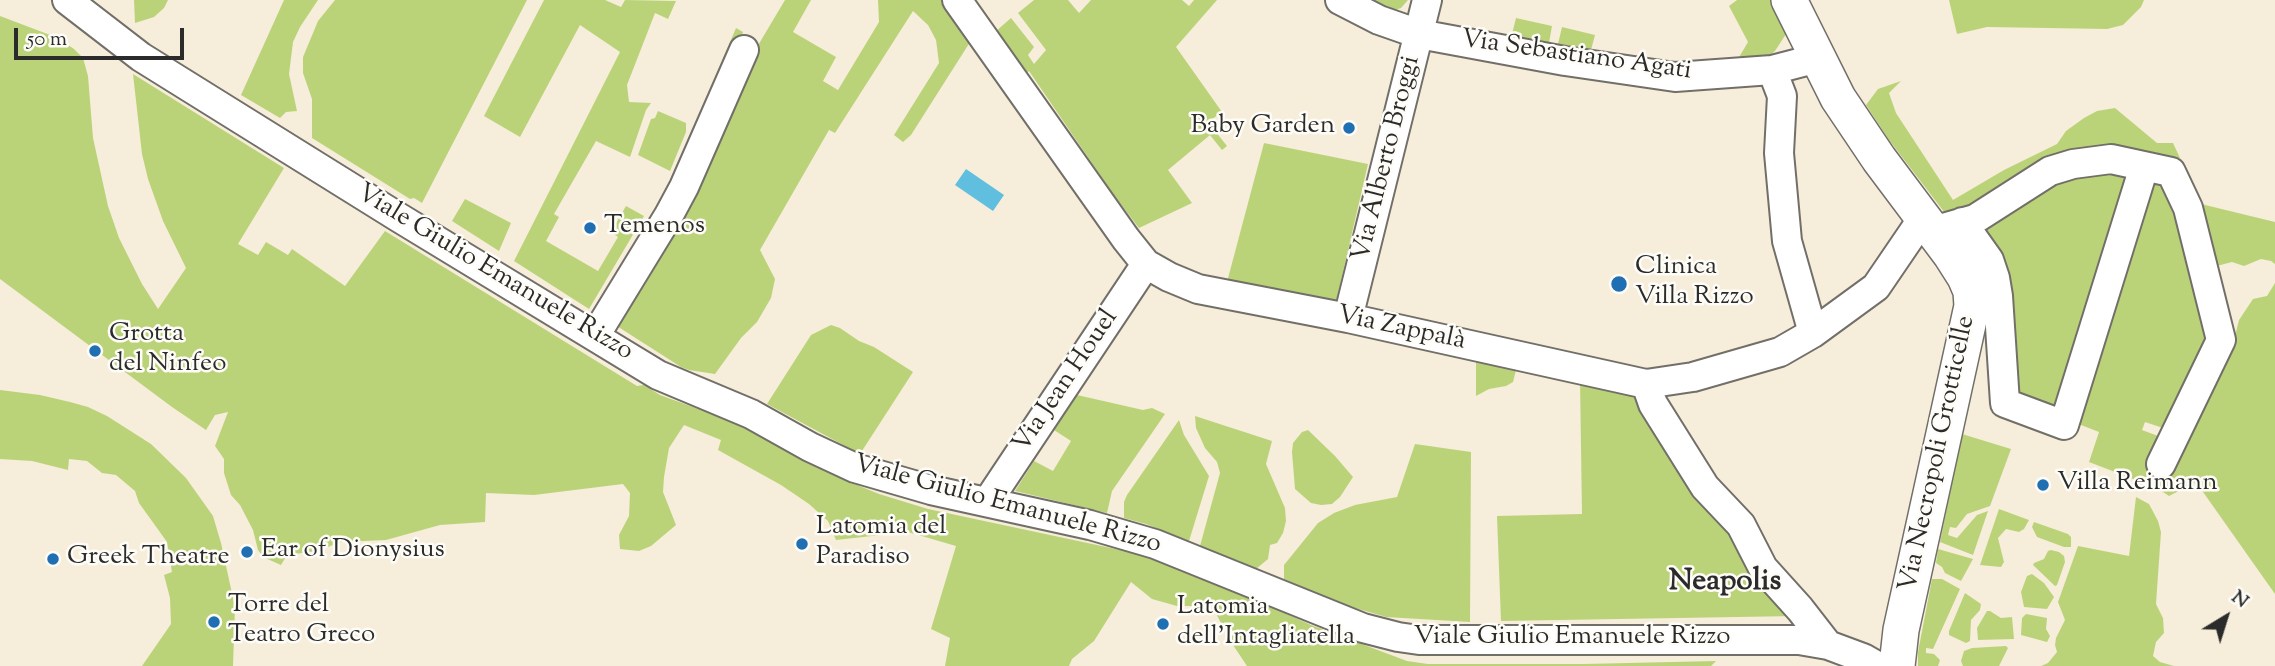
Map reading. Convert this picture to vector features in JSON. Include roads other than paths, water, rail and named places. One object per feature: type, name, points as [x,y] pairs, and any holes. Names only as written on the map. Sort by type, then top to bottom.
[{"type":"main road","name":"Via Necropoli Grotticelle","points":[[1789,0],[1838,97],[1879,159],[1939,224],[1971,291],[1972,306],[1904,616],[1897,666]]},
{"type":"street","name":"Viale Giulio Emanuele Rizzo","points":[[66,0],[141,57],[658,375],[751,414],[855,468],[920,487],[1090,525],[1155,544],[1363,628],[1398,637],[1419,640],[1799,640],[1828,645],[1877,666]]},
{"type":"street","name":"Via Zappalà","points":[[957,0],[1110,218],[1146,264],[1169,278],[1198,289],[1348,318],[1646,384],[1693,377],[1780,352],[1813,333],[1876,287],[1939,224]]},
{"type":"street","name":"Via Sebastiano Agati","points":[[1340,0],[1379,20],[1419,34],[1564,61],[1675,77],[1772,70],[1818,58]]},
{"type":"street","name":"Via Alberto Broggi","points":[[1348,318],[1427,0]]},
{"type":"street","points":[[595,336],[679,197],[744,50]]},
{"type":"street","points":[[1772,70],[1782,96],[1779,153],[1787,241],[1813,333]]},
{"type":"street","points":[[1939,224],[1975,219],[2050,171],[2073,164],[2111,159],[2171,172],[2188,208],[2221,340],[2161,464]]},
{"type":"street","points":[[1939,224],[1989,260],[1998,296],[2005,403],[2064,425],[2144,167]]},
{"type":"street","name":"Via Jean Houel","points":[[988,501],[1146,264]]},
{"type":"street","points":[[1646,384],[1653,404],[1705,486],[1741,525],[1763,568],[1828,645]]},
{"type":"water","points":[[966,169],[1004,195],[993,211],[955,185]]},
{"type":"place","name":"Baby Garden","points":[[1349,128]]},
{"type":"place","name":"Temenos","points":[[590,228]]},
{"type":"place","name":"Clinica Villa Rizzo","points":[[1619,284]]},
{"type":"place","name":"Grotta del Ninfeo","points":[[95,351]]},
{"type":"place","name":"Villa Reimann","points":[[2043,485]]},
{"type":"place","name":"Latomia del Paradiso","points":[[802,544]]},
{"type":"place","name":"Ear of Dionysius","points":[[247,552]]},
{"type":"place","name":"Greek Theatre","points":[[53,559]]},
{"type":"place","name":"Torre del Teatro Greco","points":[[214,622]]},
{"type":"place","name":"Latomia dell'Intagliatella","points":[[1163,624]]},
{"type":"district","name":"Neapolis","points":[[1725,584]]}]
